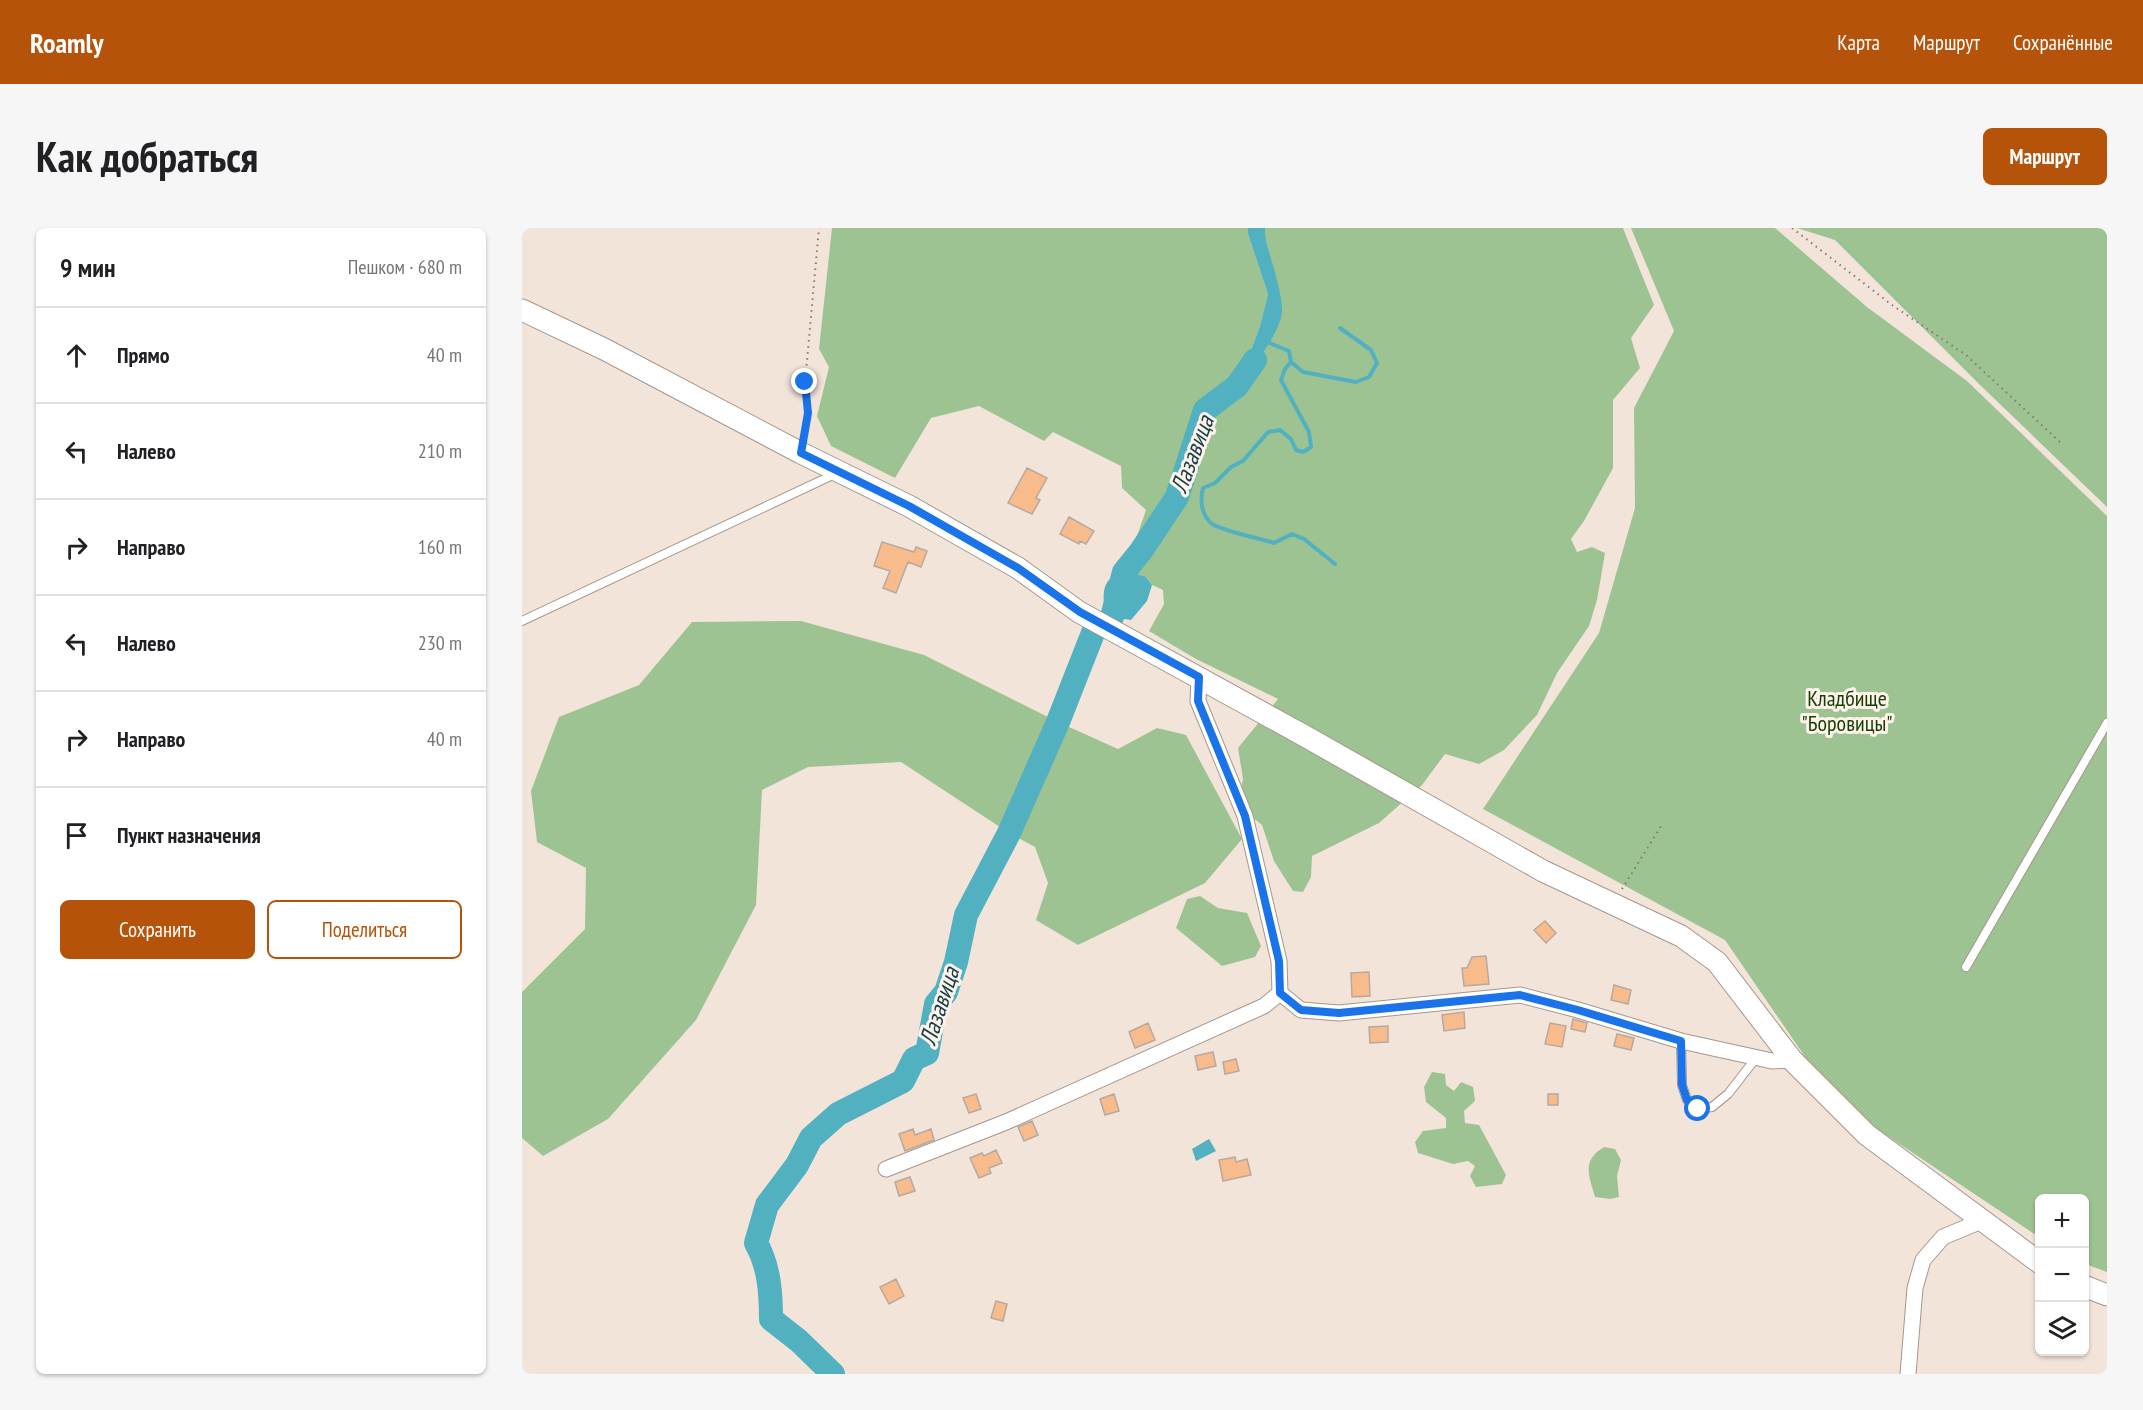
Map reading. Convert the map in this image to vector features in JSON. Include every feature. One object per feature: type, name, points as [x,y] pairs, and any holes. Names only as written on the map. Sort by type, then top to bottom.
[{"type":"street","points":[[522,309],[604,349],[801,453],[919,511],[1018,568],[1080,612],[1543,871],[1681,936],[1717,962],[1792,1060],[1867,1135],[2035,1259]]},
{"type":"street","points":[[1199,677],[1198,701],[1245,816],[1279,961],[1280,993],[1301,1010],[1339,1013],[1520,995],[1681,1041],[1772,1061],[1792,1060]]},
{"type":"street","points":[[886,1169],[1006,1122],[1264,1006],[1280,993]]},
{"type":"street","points":[[1908,1374],[1916,1288],[1923,1260],[1943,1237],[1984,1220]]},
{"type":"street","points":[[2089,1288],[2107,1295]]},
{"type":"lane","points":[[522,621],[839,472]]},
{"type":"lane","points":[[1966,968],[2107,723]]},
{"type":"lane","points":[[1681,1041],[1682,1085],[1687,1100],[1698,1109],[1712,1107],[1728,1094],[1756,1058]]},
{"type":"path","points":[[801,453],[808,413],[805,382],[819,228]]},
{"type":"path","points":[[1792,228],[1892,305],[1966,356],[2061,443]]},
{"type":"path","points":[[1613,904],[1663,823]]},
{"type":"green space","points":[[832,228],[1248,228],[1268,294],[1250,353],[1231,377],[1237,386],[1279,293],[1265,228],[1623,228],[1654,305],[1631,338],[1640,368],[1613,400],[1613,468],[1584,521],[1571,539],[1577,552],[1592,547],[1605,553],[1597,600],[1589,626],[1557,673],[1537,715],[1504,750],[1479,764],[1445,754],[1422,785],[1379,823],[1312,856],[1311,877],[1303,892],[1293,891],[1274,861],[1262,825],[1252,817],[1241,789],[1243,779],[1238,748],[1278,699],[1196,659],[1149,631],[1164,604],[1163,590],[1152,585],[1145,576],[1124,572],[1114,575],[1136,539],[1146,510],[1122,488],[1121,466],[1053,432],[1044,441],[979,406],[931,418],[895,478],[831,446],[817,416],[829,367],[819,349]]},
{"type":"green space","name":"Кладбище \"Боровицы\"","points":[[1631,228],[1775,228],[1867,307],[1967,381],[2107,516],[2107,1272],[2089,1265],[2089,1194],[2035,1194],[2035,1234],[1877,1129],[1812,1067],[1725,940],[1483,809],[1599,633],[1635,508],[1634,408],[1674,331]]},
{"type":"green space","points":[[1797,228],[2107,228],[2107,507],[1979,384],[1835,240]]},
{"type":"green space","points":[[801,621],[924,655],[1058,722],[1118,749],[1157,728],[1186,735],[1242,839],[1205,883],[1078,945],[1036,920],[1048,883],[1035,847],[1009,833],[901,762],[808,767],[762,790],[756,905],[696,1020],[608,1119],[543,1156],[522,1138],[522,992],[585,929],[586,868],[537,842],[531,791],[559,717],[639,685],[692,622]]},
{"type":"green space","points":[[1200,896],[1218,908],[1247,913],[1261,946],[1255,957],[1222,966],[1176,928],[1187,899]]},
{"type":"green space","points":[[1432,1072],[1445,1074],[1446,1085],[1454,1091],[1461,1082],[1473,1087],[1475,1101],[1464,1111],[1465,1123],[1479,1125],[1506,1175],[1502,1184],[1476,1187],[1470,1176],[1475,1166],[1468,1161],[1453,1164],[1418,1153],[1415,1142],[1423,1131],[1446,1128],[1446,1118],[1426,1102],[1424,1087]]},
{"type":"green space","points":[[1604,1147],[1615,1149],[1621,1160],[1617,1176],[1619,1197],[1610,1199],[1595,1197],[1589,1175],[1589,1163]]},
{"type":"water","name":"Лазавица","points":[[1248,228],[1265,228],[1282,312],[1271,341],[1237,386],[1231,377],[1250,353],[1268,294]]},
{"type":"water","points":[[1124,572],[1145,576],[1152,585],[1147,601],[1131,620],[1112,617],[1104,608],[1104,590],[1108,581]]},
{"type":"water","points":[[1209,1139],[1216,1151],[1196,1161],[1192,1149]]},
{"type":"building","points":[[1027,468],[1047,478],[1036,498],[1040,500],[1032,514],[1008,503]]},
{"type":"building","points":[[1069,517],[1094,531],[1086,544],[1080,541],[1079,544],[1060,534]]},
{"type":"building","points":[[882,542],[914,552],[916,547],[927,551],[921,567],[908,562],[896,593],[883,588],[890,571],[874,566]]},
{"type":"building","points":[[1545,921],[1556,933],[1546,943],[1534,930]]},
{"type":"building","points":[[1486,956],[1489,984],[1464,986],[1462,968],[1467,968],[1472,957]]},
{"type":"building","points":[[1369,972],[1370,996],[1352,997],[1351,973]]},
{"type":"building","points":[[1614,985],[1631,990],[1628,1004],[1611,1000]]},
{"type":"building","points":[[1464,1012],[1465,1028],[1444,1031],[1442,1015]]},
{"type":"building","points":[[1573,1019],[1587,1023],[1585,1032],[1571,1029]]},
{"type":"building","points":[[1148,1023],[1155,1040],[1135,1048],[1129,1032]]},
{"type":"building","points":[[1550,1023],[1566,1026],[1562,1047],[1545,1044]]},
{"type":"building","points":[[1388,1026],[1388,1042],[1370,1043],[1369,1027]]},
{"type":"building","points":[[1617,1034],[1634,1038],[1631,1050],[1614,1046]]},
{"type":"building","points":[[1213,1052],[1216,1066],[1198,1070],[1195,1056]]},
{"type":"building","points":[[1236,1059],[1239,1071],[1225,1074],[1223,1062]]},
{"type":"building","points":[[976,1094],[981,1109],[969,1113],[963,1098]]},
{"type":"building","points":[[1114,1094],[1119,1111],[1105,1115],[1100,1099]]},
{"type":"building","points":[[1548,1094],[1558,1094],[1558,1105],[1548,1105]]},
{"type":"building","points":[[1032,1121],[1038,1135],[1024,1141],[1018,1127]]},
{"type":"building","points":[[913,1129],[915,1135],[931,1129],[934,1140],[905,1151],[899,1134]]},
{"type":"building","points":[[996,1150],[1002,1163],[989,1168],[991,1173],[979,1178],[970,1158],[982,1153],[984,1156]]},
{"type":"building","points":[[1235,1157],[1236,1162],[1247,1159],[1251,1175],[1223,1181],[1219,1160]]},
{"type":"building","points":[[910,1177],[915,1191],[899,1196],[895,1182]]},
{"type":"building","points":[[896,1279],[904,1296],[889,1304],[880,1287]]},
{"type":"building","points":[[996,1301],[1007,1304],[1003,1321],[991,1318]]},
{"type":"waterway","points":[[1291,362],[1303,372],[1356,382],[1369,377],[1377,363],[1371,350],[1340,328]]},
{"type":"waterway","points":[[1265,341],[1289,351],[1291,362],[1285,369],[1281,380],[1309,432],[1311,447],[1303,452],[1296,450],[1291,439],[1280,430],[1268,432],[1243,461],[1231,467],[1215,483],[1203,488],[1203,511],[1215,526],[1274,543],[1292,534],[1304,539],[1335,564]]},
{"type":"waterway","name":"Лазавица","points":[[1112,617],[1124,572],[1177,497],[1205,410],[1237,386],[1255,360]]},
{"type":"waterway","name":"Лазавица","points":[[833,1374],[799,1341],[771,1319],[768,1280],[764,1261],[756,1243],[767,1205],[797,1165],[811,1138],[838,1114],[903,1081],[914,1059],[927,1053],[936,1004],[946,992],[956,962],[966,915],[1009,833],[1058,722],[1093,633]]},
{"type":"route","points":[[805,382],[808,413],[801,453],[909,506],[1018,568],[1080,612],[1199,677],[1198,701],[1245,816],[1262,881],[1279,961],[1280,993],[1301,1010],[1339,1013],[1520,995],[1578,1010],[1681,1041],[1682,1085],[1687,1100],[1698,1109]]}]
